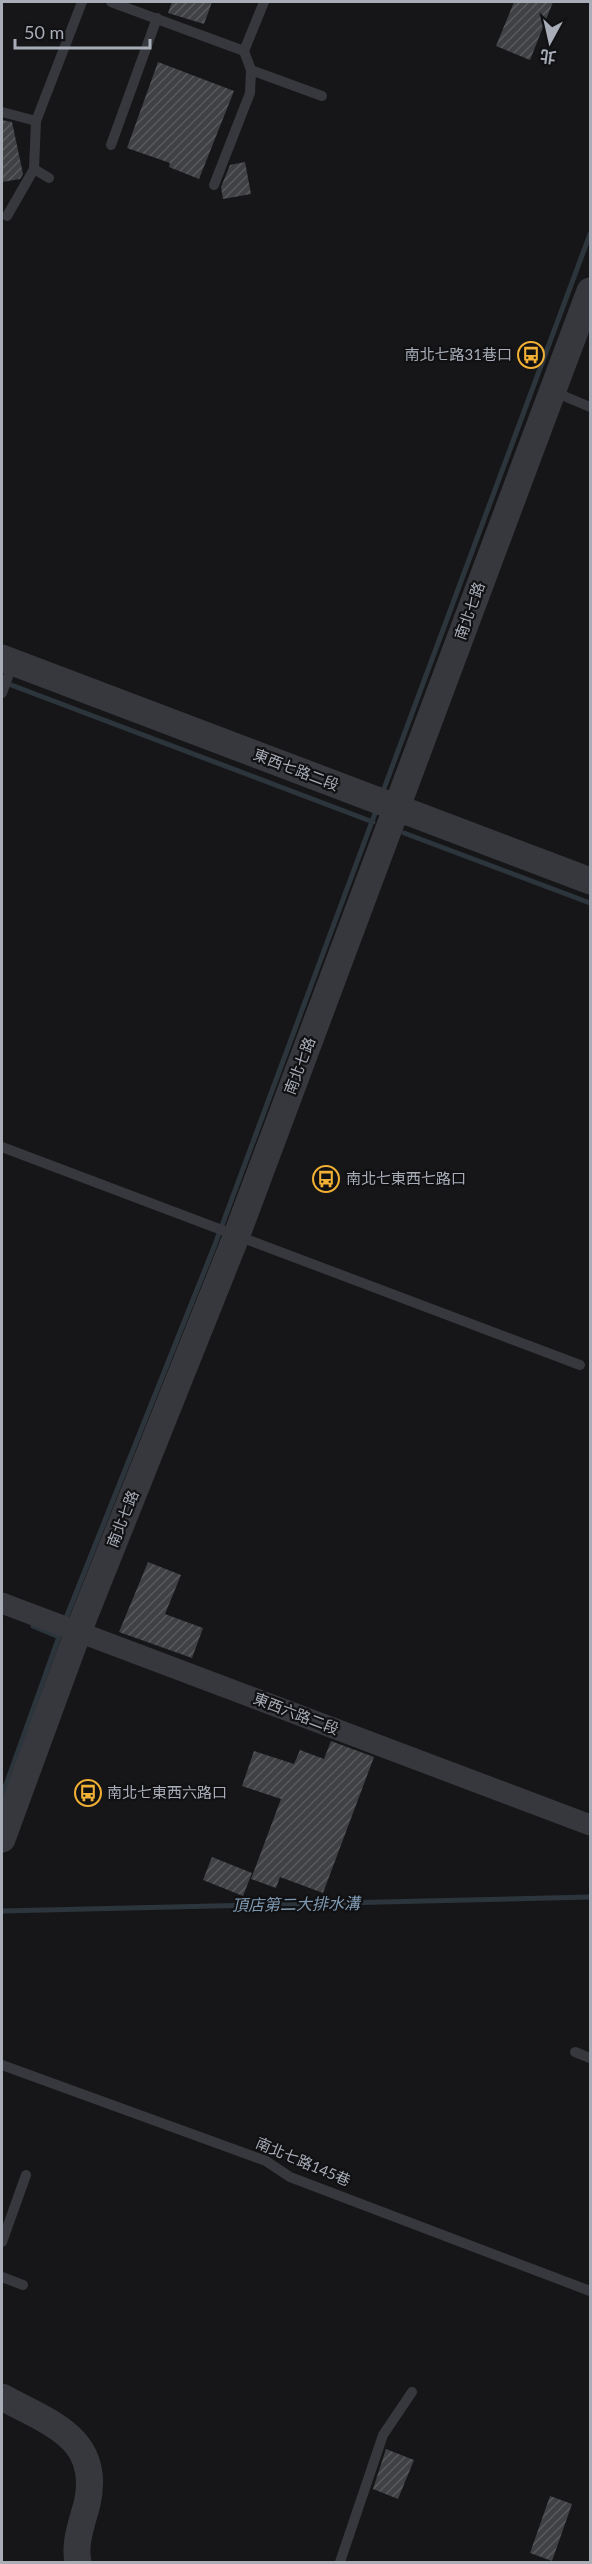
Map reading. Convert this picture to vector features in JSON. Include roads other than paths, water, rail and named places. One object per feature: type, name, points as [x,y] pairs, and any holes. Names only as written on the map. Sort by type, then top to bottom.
[{"type":"street","name":"南北七路","points":[[2,1839],[78,1632],[236,1237],[591,291]]},
{"type":"street","name":"東西七路二段","points":[[7,660],[591,881]]},
{"type":"street","name":"東西六路二段","points":[[2,1603],[591,1825]]},
{"type":"street","points":[[2,2397],[70,2435],[84,2451],[92,2483],[76,2549],[78,2562]]},
{"type":"lane","points":[[7,216],[34,169],[36,121],[82,2]]},
{"type":"lane","points":[[111,2],[244,51]]},
{"type":"lane","points":[[214,185],[250,93],[251,70],[244,51],[264,2]]},
{"type":"lane","points":[[111,145],[157,18]]},
{"type":"lane","points":[[251,70],[322,96]]},
{"type":"lane","points":[[2,112],[36,121]]},
{"type":"lane","points":[[34,169],[49,178]]},
{"type":"lane","points":[[552,391],[591,406]]},
{"type":"lane","points":[[2,693],[7,660]]},
{"type":"lane","points":[[2,1148],[580,1365]]},
{"type":"lane","points":[[574,2052],[591,2058]]},
{"type":"lane","name":"南北七路145巷","points":[[2,2065],[266,2162],[290,2177],[591,2290]]},
{"type":"lane","points":[[2,2242],[26,2175]]},
{"type":"lane","points":[[2,2277],[23,2285]]},
{"type":"lane","points":[[340,2562],[383,2435],[412,2392]]},
{"type":"waterway","points":[[382,794],[590,234]]},
{"type":"waterway","points":[[6,683],[373,822]]},
{"type":"waterway","points":[[64,1623],[214,1247],[377,808]]},
{"type":"waterway","points":[[404,833],[590,903]]},
{"type":"waterway","points":[[33,1626],[59,1637]]},
{"type":"waterway","points":[[2,1796],[61,1631]]},
{"type":"waterway","name":"頂店第二大排水溝","points":[[2,1911],[590,1897]]},
{"type":"place","name":"南北七路31巷口","points":[[531,355]]},
{"type":"place","name":"南北七東西七路口","points":[[326,1179]]},
{"type":"place","name":"南北七東西六路口","points":[[88,1793]]}]
